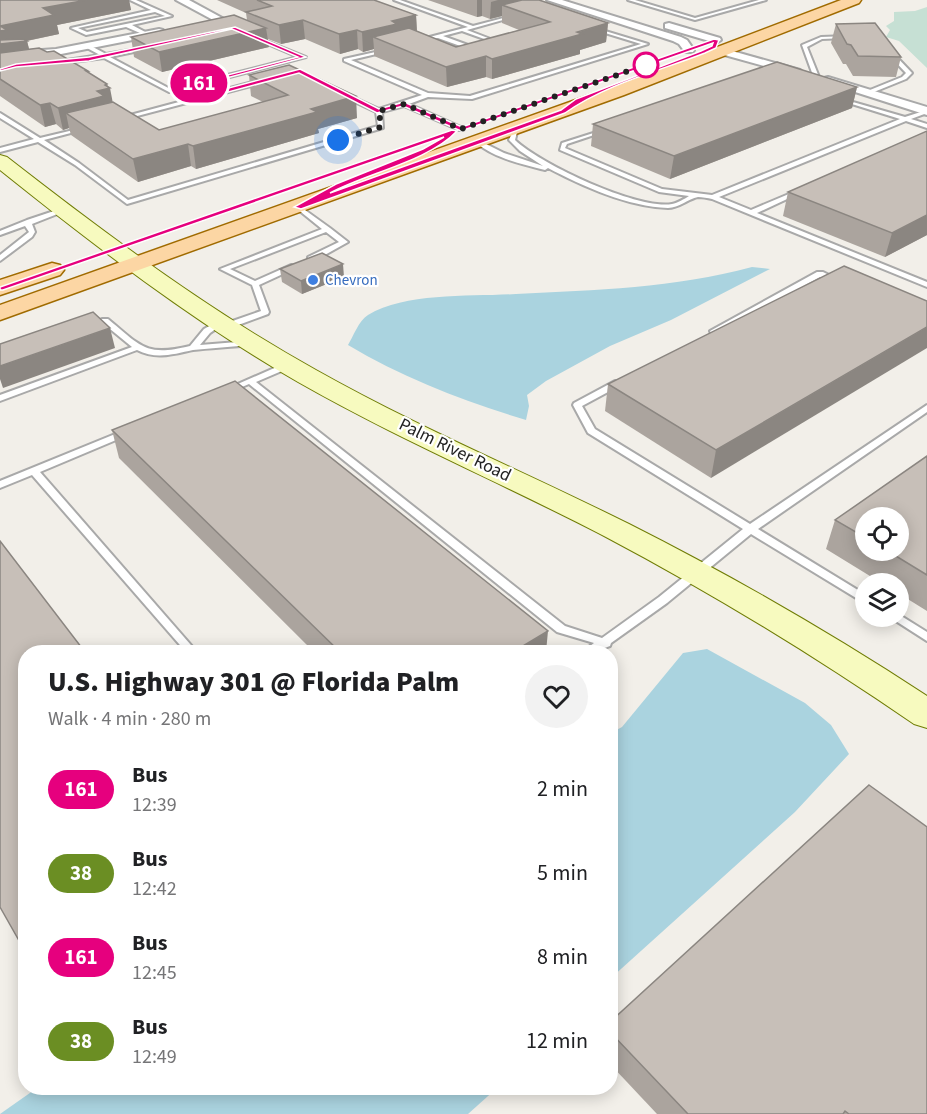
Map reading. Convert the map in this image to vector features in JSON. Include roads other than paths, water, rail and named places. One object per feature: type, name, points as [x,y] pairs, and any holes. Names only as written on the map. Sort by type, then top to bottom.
[{"type":"main road","points":[[376,158],[689,50],[750,42],[850,1]]},
{"type":"main road","points":[[0,288],[80,260],[126,252],[298,207],[563,111],[721,46],[815,3]]},
{"type":"main road","points":[[478,142],[477,138],[487,131],[605,79]]},
{"type":"main road","points":[[298,207],[339,185],[426,150],[458,130]]},
{"type":"main road","points":[[0,313],[126,252]]},
{"type":"street","points":[[181,0],[221,22],[198,24]]},
{"type":"street","points":[[553,3],[577,0]]},
{"type":"street","points":[[583,0],[721,46],[778,69],[809,75]]},
{"type":"street","points":[[564,3],[677,39],[683,42],[689,50]]},
{"type":"street","points":[[0,56],[90,47],[167,30]]},
{"type":"street","points":[[750,42],[748,46],[752,51],[809,75],[927,111]]},
{"type":"street","name":"Palm River Road","points":[[0,160],[63,210],[126,252],[224,324],[288,365],[338,393],[617,530],[696,572],[787,625],[927,714]]},
{"type":"lane","points":[[132,0],[156,10],[170,16],[86,34],[73,28],[156,10]]},
{"type":"lane","points":[[396,0],[473,27]]},
{"type":"lane","points":[[630,0],[695,19],[764,0]]},
{"type":"lane","points":[[408,44],[522,15]]},
{"type":"lane","points":[[115,19],[147,35]]},
{"type":"lane","points":[[398,47],[346,60],[427,95],[470,98],[646,44],[591,27]]},
{"type":"lane","points":[[439,36],[486,50],[500,46],[462,30]]},
{"type":"lane","points":[[210,95],[190,86],[303,57],[253,36]]},
{"type":"lane","points":[[809,75],[804,46],[831,36],[853,37]]},
{"type":"lane","points":[[867,93],[909,74],[882,45]]},
{"type":"lane","points":[[46,63],[105,56],[151,46]]},
{"type":"lane","points":[[90,47],[171,91]]},
{"type":"lane","points":[[113,121],[266,80]]},
{"type":"lane","points":[[338,92],[379,111],[427,95]]},
{"type":"lane","points":[[839,98],[927,126]]},
{"type":"lane","points":[[404,104],[458,130]]},
{"type":"lane","points":[[0,115],[77,164],[128,202],[381,127],[379,111]]},
{"type":"lane","points":[[713,197],[927,111]]},
{"type":"lane","points":[[0,150],[91,126]]},
{"type":"lane","points":[[608,128],[565,143],[561,149],[661,191],[713,197],[927,285]]},
{"type":"lane","points":[[516,129],[512,140],[517,148],[554,170]]},
{"type":"lane","points":[[478,142],[487,148],[531,165],[554,170],[646,204],[672,206],[696,196]]},
{"type":"lane","points":[[750,213],[802,190]]},
{"type":"lane","points":[[255,284],[344,242],[298,207]]},
{"type":"lane","points":[[0,233],[63,210]]},
{"type":"lane","points":[[19,233],[28,223]]},
{"type":"lane","points":[[0,260],[30,236],[32,232],[28,223]]},
{"type":"lane","points":[[193,348],[207,332],[224,324],[265,312],[255,284],[224,268],[328,229]]},
{"type":"lane","points":[[709,334],[820,274],[842,283]]},
{"type":"lane","points":[[84,328],[105,321],[138,347],[155,355],[193,348],[252,342]]},
{"type":"lane","points":[[0,398],[138,347]]},
{"type":"lane","points":[[217,394],[288,365]]},
{"type":"lane","points":[[628,378],[577,405],[591,431],[855,593]]},
{"type":"lane","points":[[250,381],[561,629],[606,642]]},
{"type":"lane","points":[[601,645],[663,600],[749,530],[927,408]]},
{"type":"lane","points":[[0,485],[131,430]]},
{"type":"lane","points":[[34,471],[186,645]]},
{"type":"lane","points":[[909,626],[927,637]]},
{"type":"water","points":[[752,267],[770,269],[671,320],[610,346],[546,381],[527,395],[529,406],[526,420],[435,388],[348,345],[365,317],[401,302],[440,297],[635,287],[693,280]]},
{"type":"water","points":[[707,649],[805,703],[831,725],[849,754],[795,812],[618,972],[618,729],[683,653]]},
{"type":"water","points":[[27,1095],[489,1095],[468,1114],[0,1114]]},
{"type":"place","name":"Chevron","points":[[313,280]]}]
